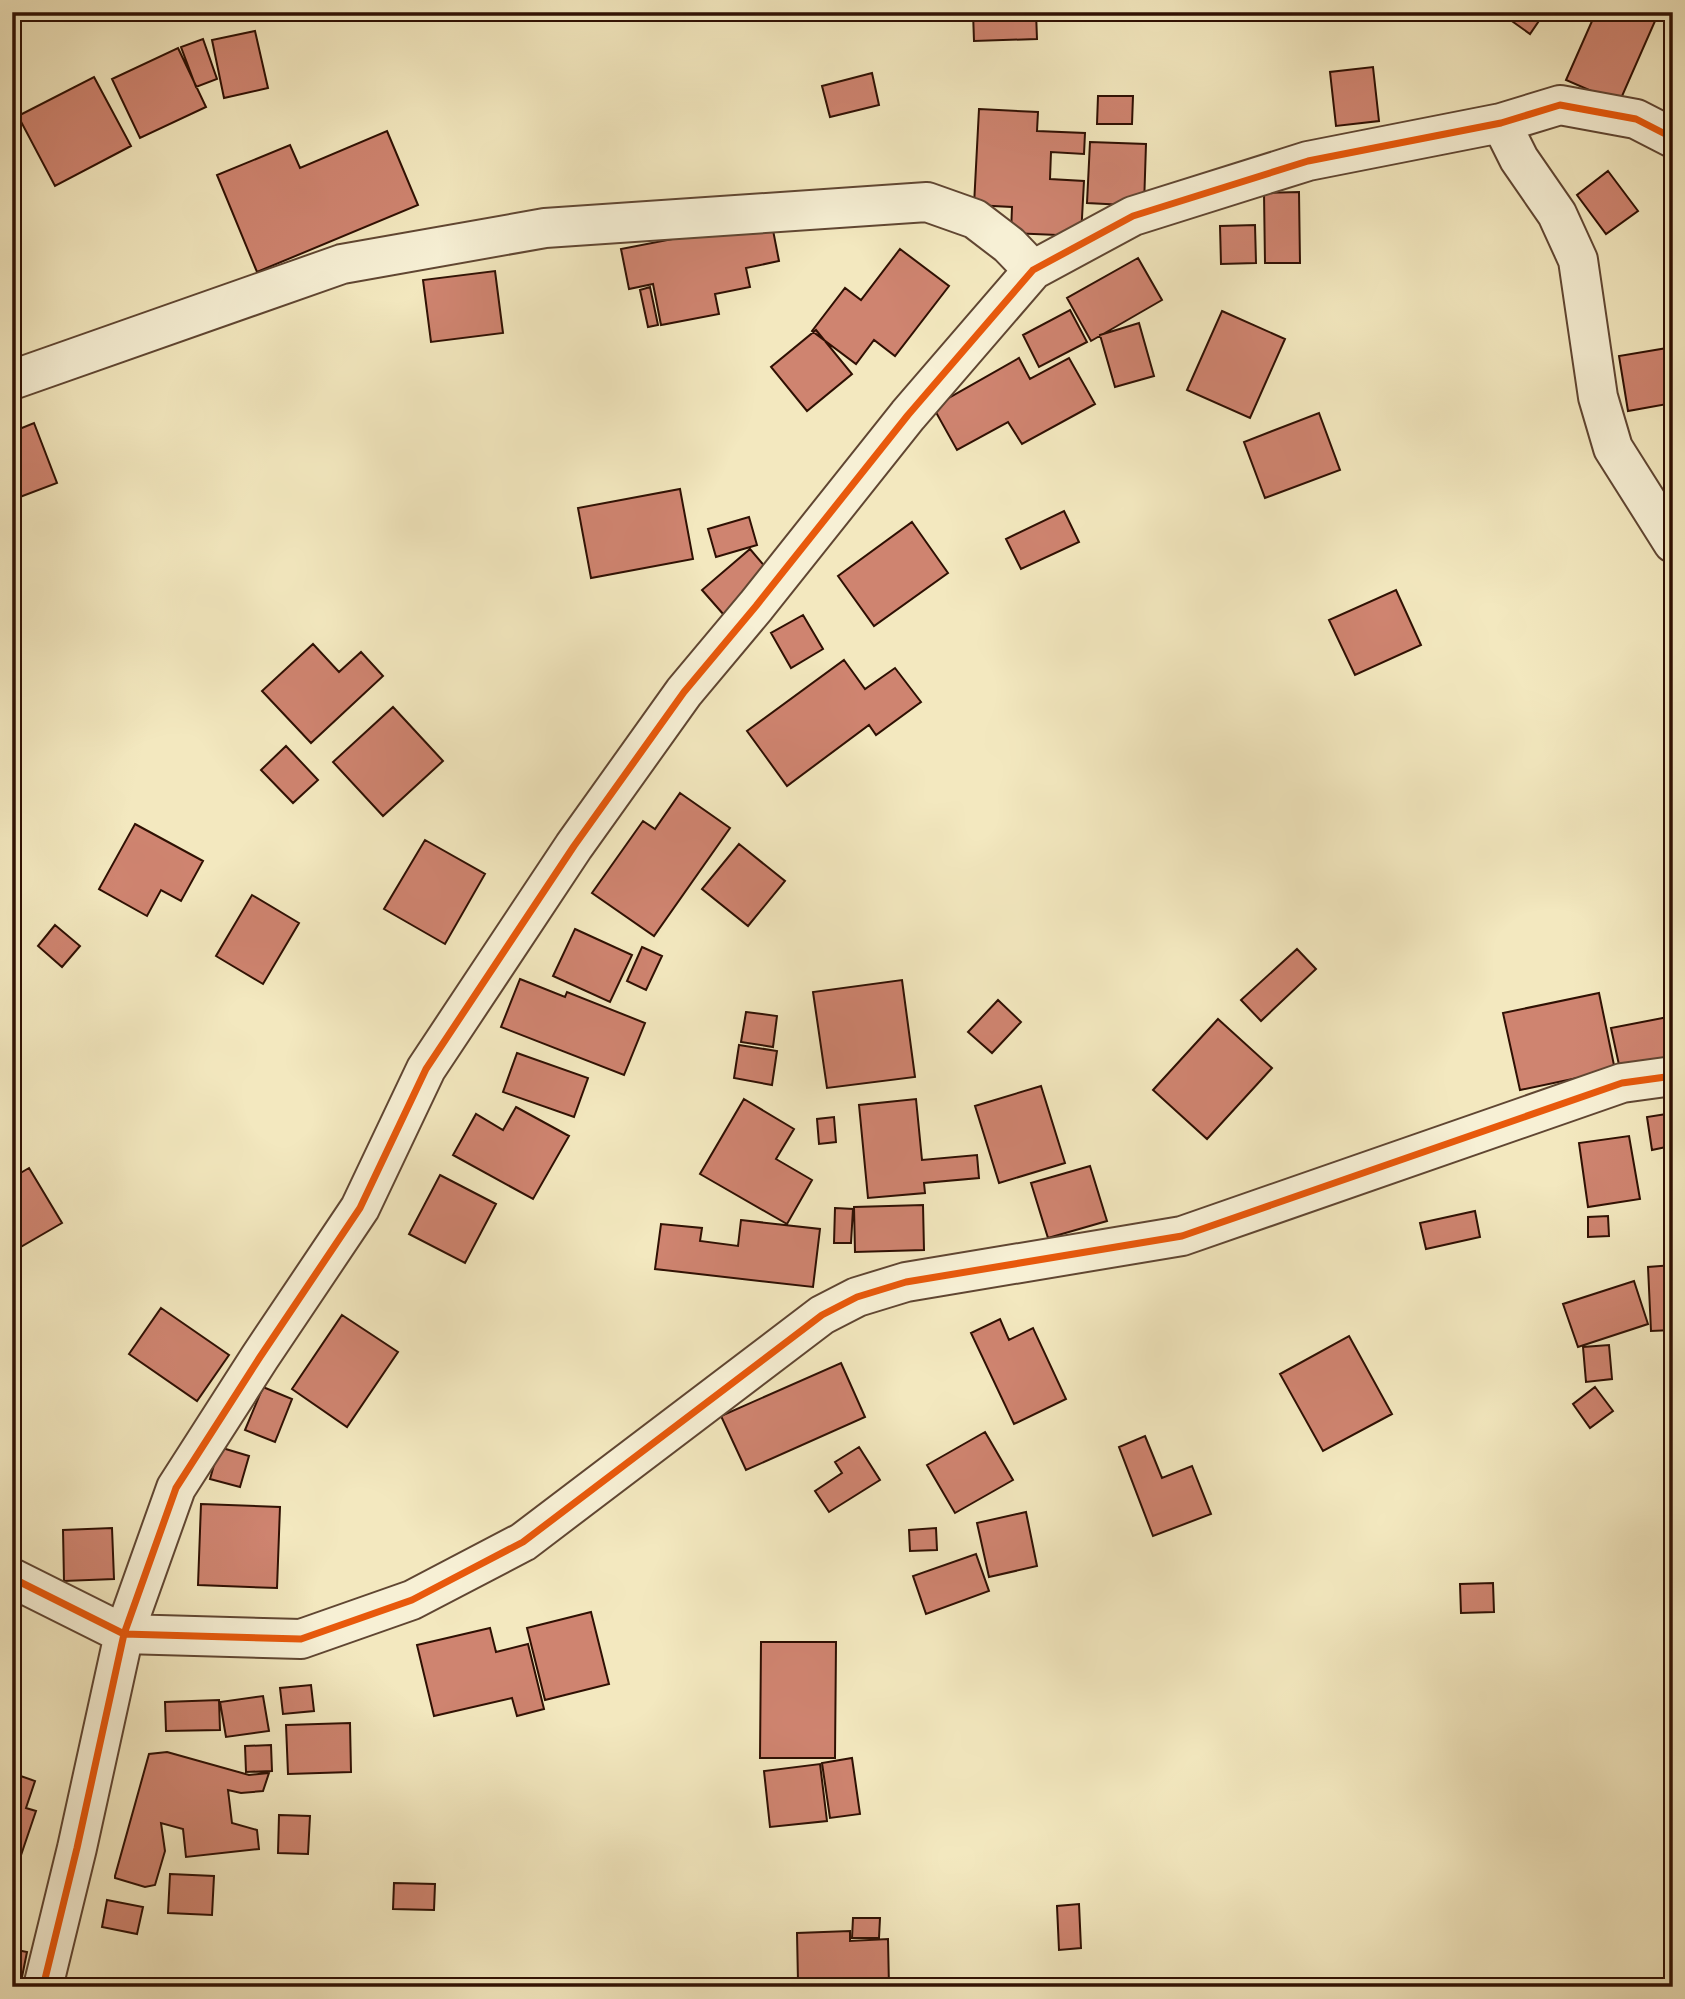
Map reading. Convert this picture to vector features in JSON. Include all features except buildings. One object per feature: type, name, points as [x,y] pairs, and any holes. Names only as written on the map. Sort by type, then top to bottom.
[{"type":"street","points":[[43,1987],[124,1634],[176,1488],[360,1208],[426,1069],[559,868],[684,692],[908,415],[1033,270],[1133,216],[1308,161],[1501,123],[1560,105],[1636,119],[1673,138]]},
{"type":"street","points":[[1501,123],[1519,159],[1557,214],[1578,260],[1598,397],[1612,448],[1673,543]]},
{"type":"street","points":[[12,380],[342,264],[545,228],[928,202],[975,219],[1009,245],[1033,270]]},
{"type":"street","points":[[12,1578],[124,1634],[301,1639],[412,1600],[523,1542],[822,1315],[857,1297],[906,1282],[1182,1236],[1622,1083],[1673,1076]]},
{"type":"cycle path","points":[[43,1987],[124,1634],[176,1488],[360,1208],[426,1069],[574,846],[684,692],[908,415],[1033,270],[1133,216],[1308,161],[1501,123],[1560,105],[1636,119],[1673,138]]},
{"type":"cycle path","points":[[12,1578],[124,1634],[301,1639],[412,1600],[523,1542],[822,1315],[857,1297],[906,1282],[1182,1236],[1622,1083],[1673,1076]]}]
